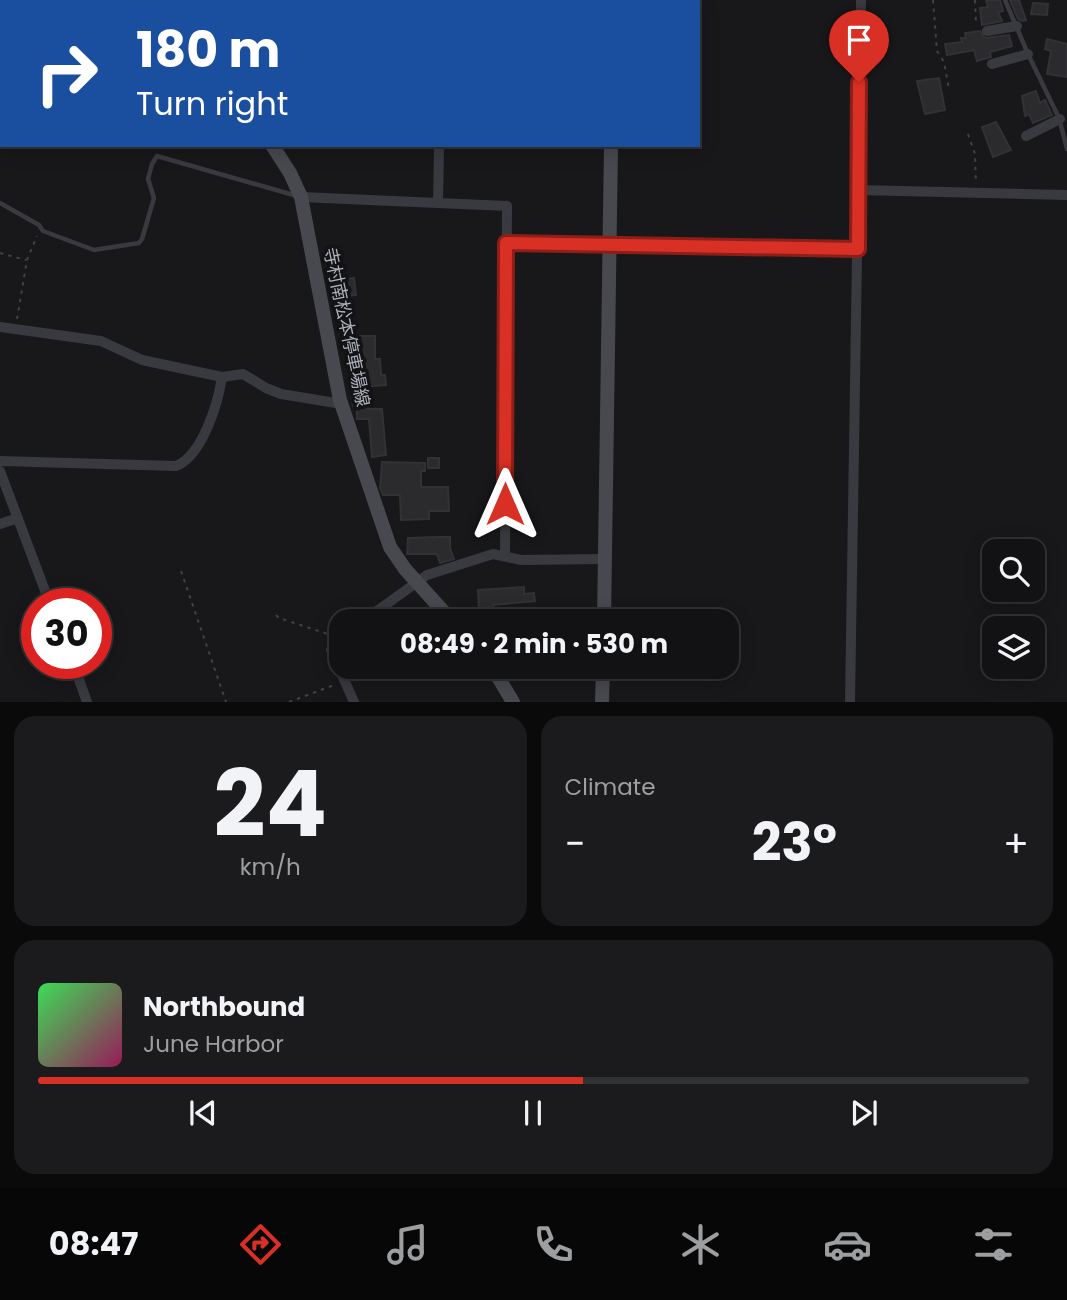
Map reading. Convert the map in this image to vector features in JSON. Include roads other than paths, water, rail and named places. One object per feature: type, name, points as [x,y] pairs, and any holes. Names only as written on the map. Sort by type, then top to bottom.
[{"type":"main road","name":"寺村南松本停車場線","points":[[273,147],[301,197],[342,404],[390,547],[441,609]]},
{"type":"main road","points":[[604,609],[611,147]]},
{"type":"main road","points":[[499,679],[513,702]]},
{"type":"main road","points":[[602,702],[603,679]]},
{"type":"street","points":[[850,702],[861,0]]},
{"type":"street","points":[[986,31],[1017,26]]},
{"type":"street","points":[[992,64],[1028,54]]},
{"type":"street","points":[[1026,136],[1060,119]]},
{"type":"street","points":[[438,203],[439,147]]},
{"type":"street","points":[[857,190],[1067,195]]},
{"type":"street","points":[[301,197],[507,206],[505,556]]},
{"type":"street","points":[[506,243],[858,249]]},
{"type":"street","points":[[0,327],[101,341],[142,360],[222,377],[243,374],[265,388],[281,394],[342,404]]},
{"type":"street","points":[[0,461],[176,466],[186,462],[203,438],[220,391],[222,377]]},
{"type":"street","points":[[0,471],[44,588]]},
{"type":"street","points":[[0,524],[18,518]]},
{"type":"street","points":[[380,609],[427,575],[493,554],[521,560],[605,559]]},
{"type":"street","points":[[79,679],[87,702]]},
{"type":"street","points":[[343,679],[354,702]]},
{"type":"lane","points":[[1005,0],[1060,119],[1067,149]]},
{"type":"lane","points":[[0,203],[43,231],[94,250],[139,243],[142,239],[154,198],[148,178],[157,156],[301,197]]}]
